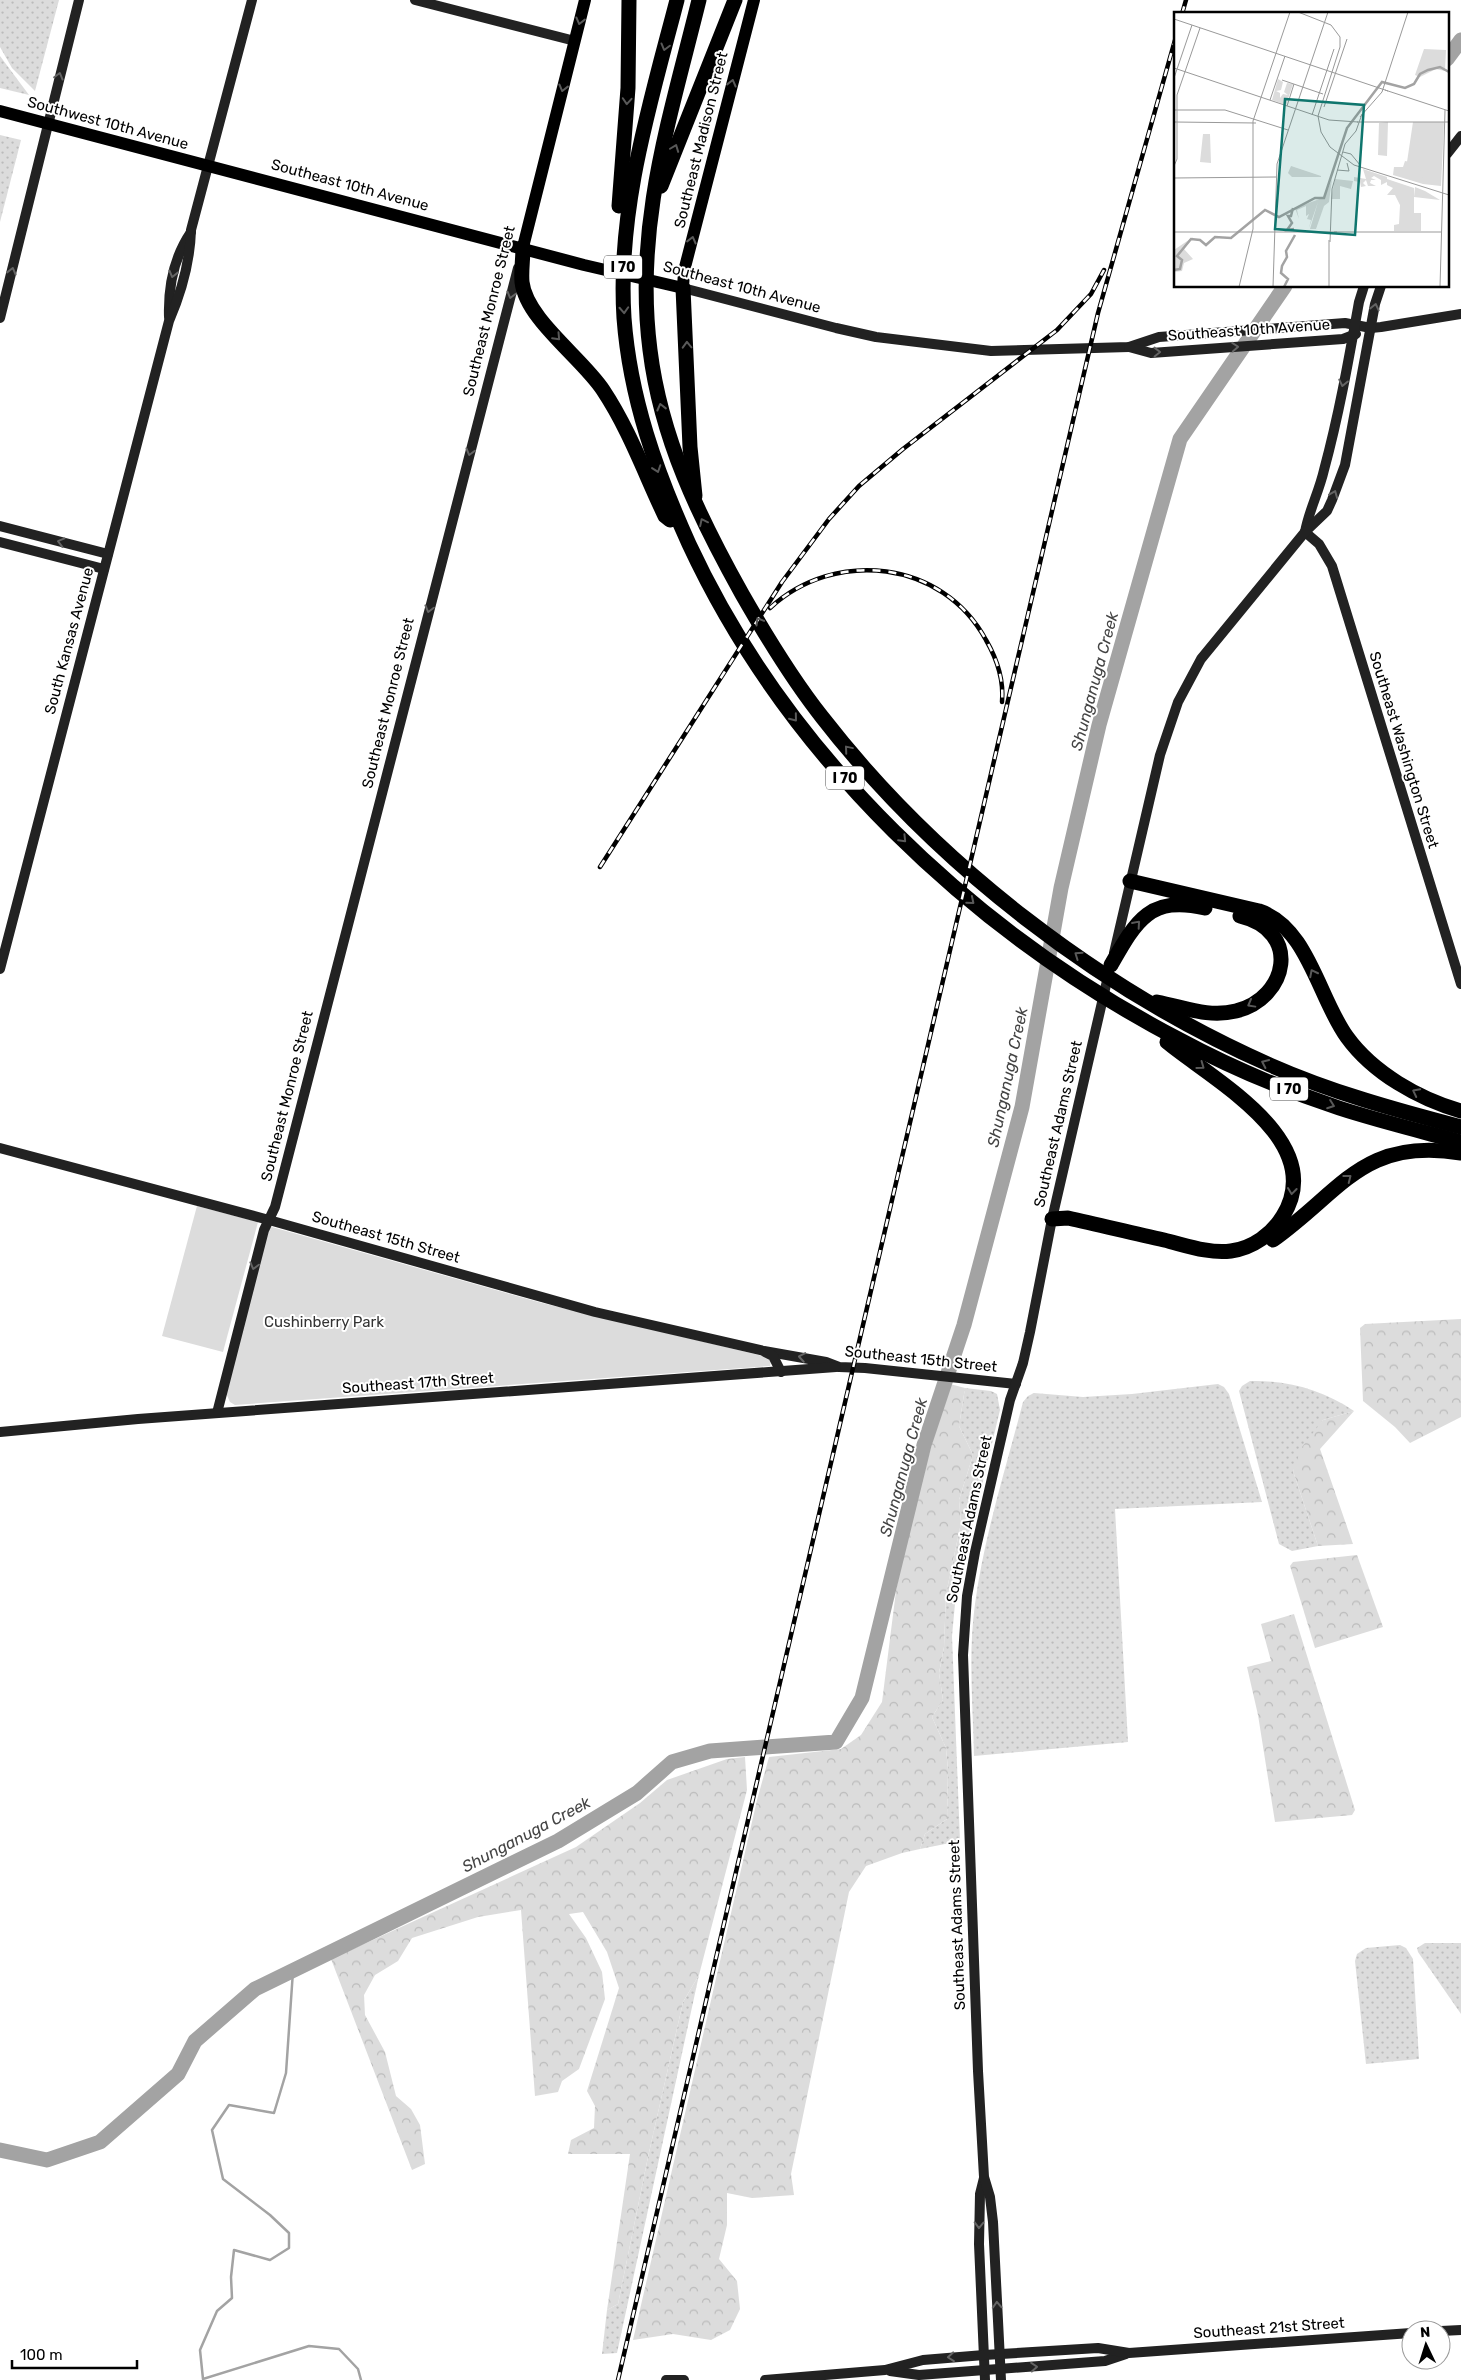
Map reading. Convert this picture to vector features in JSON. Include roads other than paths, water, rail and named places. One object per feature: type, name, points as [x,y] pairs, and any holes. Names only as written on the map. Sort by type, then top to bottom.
[{"type":"highway","points":[[625,244],[619,206],[628,88],[629,0]]},
{"type":"highway","name":"I 70","points":[[677,0],[635,169],[628,207],[625,244],[624,318],[635,395],[660,479],[697,562],[726,614],[780,700],[828,759],[887,823],[935,869],[998,924],[1062,970],[1131,1013],[1181,1041],[1304,1095],[1339,1108],[1461,1142]]},
{"type":"highway","name":"I 70","points":[[698,0],[656,174],[647,246],[646,309],[653,370],[667,430],[694,503],[755,616],[822,718],[904,810],[982,882],[1043,930],[1139,995],[1194,1029],[1273,1066],[1350,1095],[1461,1127]]},
{"type":"highway","points":[[647,246],[661,186],[735,0]]},
{"type":"highway","points":[[523,247],[522,282],[531,307],[577,357],[603,390],[623,426],[665,516],[683,531]]},
{"type":"highway","points":[[680,287],[690,447],[695,488],[694,503]]},
{"type":"highway","points":[[1129,886],[1189,904],[1251,919],[1262,924],[1272,932],[1281,952],[1276,979],[1261,998],[1245,1008],[1226,1012],[1188,1010],[1139,995]]},
{"type":"highway","points":[[1129,886],[1259,911],[1275,918],[1290,932],[1340,1027],[1366,1059],[1414,1092],[1461,1111]]},
{"type":"highway","points":[[1111,965],[1127,936],[1151,911],[1170,904],[1189,904]]},
{"type":"highway","points":[[1052,1219],[1068,1218],[1192,1247],[1226,1251],[1245,1248],[1254,1244],[1271,1232],[1286,1212],[1293,1188],[1292,1174],[1287,1152],[1276,1132],[1223,1082],[1131,1013]]},
{"type":"highway","points":[[1052,1219],[1067,1226],[1208,1258],[1231,1259],[1263,1248],[1349,1176],[1380,1158],[1404,1152],[1461,1153]]},
{"type":"main road","points":[[0,318],[79,0]]},
{"type":"main road","name":"South Kansas Avenue","points":[[0,969],[3,948],[169,321],[180,296],[190,256],[192,230],[252,0]]},
{"type":"main road","points":[[415,0],[575,41]]},
{"type":"main road","name":"Southeast Monroe Street","points":[[217,1413],[264,1230],[275,1207],[585,0]]},
{"type":"main road","name":"Southeast Madison Street","points":[[680,287],[754,0]]},
{"type":"main road","name":"Southwest 10th Avenue","points":[[0,111],[208,165]]},
{"type":"main road","points":[[1448,153],[1461,136]]},
{"type":"main road","name":"Southeast 10th Avenue","points":[[208,165],[523,247],[584,265],[680,287],[836,328],[900,341],[991,351],[1129,347],[1159,337],[1315,326],[1354,325],[1371,328]]},
{"type":"main road","points":[[1305,532],[1310,508],[1322,479],[1330,448],[1354,325],[1363,288]]},
{"type":"main road","name":"Southeast Adams Street","points":[[1001,2375],[993,2222],[990,2196],[984,2177],[974,1975],[963,1632],[972,1567],[1010,1400],[1030,1332],[1052,1219],[1160,755],[1178,702],[1201,659],[1305,532],[1327,511],[1341,477],[1381,288]]},
{"type":"main road","name":"Southeast 10th Avenue","points":[[1129,347],[1151,353],[1342,340],[1371,328],[1461,314]]},
{"type":"main road","points":[[0,526],[108,554]]},
{"type":"main road","name":"Southeast Washington Street","points":[[1305,532],[1319,544],[1332,566],[1461,984]]},
{"type":"main road","points":[[0,542],[104,569]]},
{"type":"main road","name":"Southeast 15th Street","points":[[0,1148],[269,1220],[595,1312],[764,1351],[826,1362],[839,1367],[1016,1384]]},
{"type":"main road","points":[[764,1351],[773,1356],[781,1372]]},
{"type":"main road","name":"Southeast 17th Street","points":[[0,1432],[26,1428],[217,1413],[839,1367]]},
{"type":"main road","name":"Southeast Adams Street","points":[[984,2177],[980,2194],[979,2236],[985,2375]]},
{"type":"main road","name":"Southeast 21st Street","points":[[765,2380],[885,2370],[923,2360],[984,2355],[1098,2348],[1129,2353],[1401,2334]]},
{"type":"main road","name":"Southeast 21st Street","points":[[885,2370],[919,2375],[1001,2375],[1105,2361],[1129,2353]]},
{"type":"main road","points":[[666,2380],[684,2380]]},
{"type":"waterway","name":"Shunganuga Creek","points":[[1448,58],[1461,40]]},
{"type":"waterway","name":"Shunganuga Creek","points":[[0,2150],[47,2160],[100,2142],[178,2074],[195,2041],[255,1989],[558,1841],[637,1793],[672,1762],[710,1751],[836,1742],[862,1698],[924,1445],[964,1325],[1022,1107],[1061,888],[1099,725],[1180,439],[1284,288]]},
{"type":"waterway","points":[[293,1971],[286,2073],[274,2113],[229,2105],[212,2130],[223,2179],[270,2215],[289,2233],[289,2248],[270,2260],[234,2250],[231,2277],[232,2298],[217,2311],[200,2350],[203,2379],[309,2346],[339,2349],[358,2369],[361,2380]]},
{"type":"railway","points":[[1183,12],[1186,0]]},
{"type":"railway","points":[[618,2380],[1098,313],[1174,44]]},
{"type":"railway","points":[[600,867],[782,582],[829,519],[859,486],[903,449],[1057,330],[1091,294],[1104,270]]},
{"type":"railway","points":[[770,608],[796,589],[825,576],[856,571],[886,572],[916,579],[943,593],[967,613],[986,640],[999,670],[1002,702]]},
{"type":"park label","name":"Cushinberry Park","points":[[324,1322]]}]
